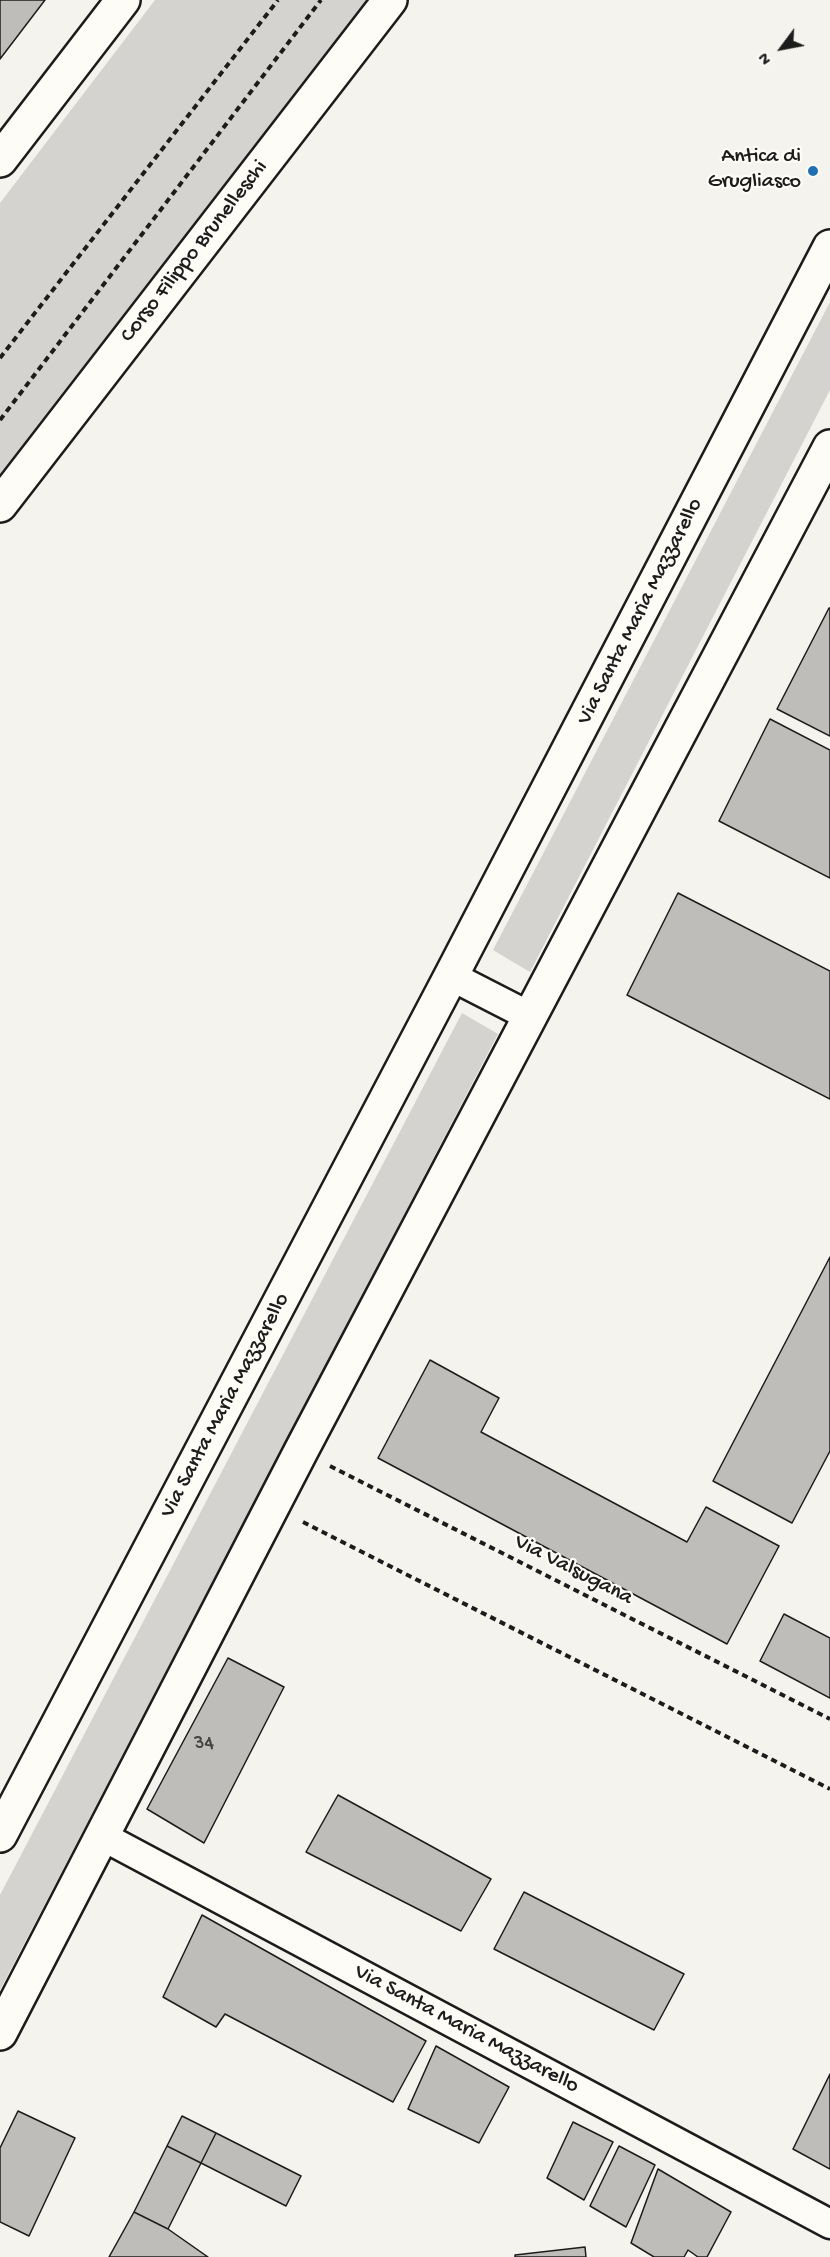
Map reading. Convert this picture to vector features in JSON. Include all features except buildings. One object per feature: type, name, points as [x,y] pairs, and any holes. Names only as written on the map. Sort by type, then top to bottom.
[{"type":"main road","points":[[0,160],[123,0]]},
{"type":"main road","name":"Corso Filippo Brunelleschi","points":[[0,505],[390,0]]},
{"type":"main road","name":"Via Santa Maria Mazzarello","points":[[0,1835],[830,247]]},
{"type":"main road","points":[[0,2033],[301,1451],[830,447]]},
{"type":"street","points":[[451,976],[531,1017]]},
{"type":"street","name":"Via Santa Maria Mazzarello","points":[[102,1836],[830,2224]]},
{"type":"path","points":[[0,358],[279,0]]},
{"type":"path","points":[[0,420],[321,0]]},
{"type":"path","name":"Via Valsugana","points":[[301,1451],[830,1719]]},
{"type":"path","points":[[273,1506],[830,1789]]},
{"type":"shaded area","points":[[155,0],[367,0],[0,478],[0,203]]},
{"type":"shaded area","points":[[830,302],[830,390],[530,972],[493,950]]},
{"type":"shaded area","points":[[462,1013],[498,1034],[0,1990],[0,1895]]},
{"type":"place","name":"Antica di Grugliasco","points":[[813,171]]}]
